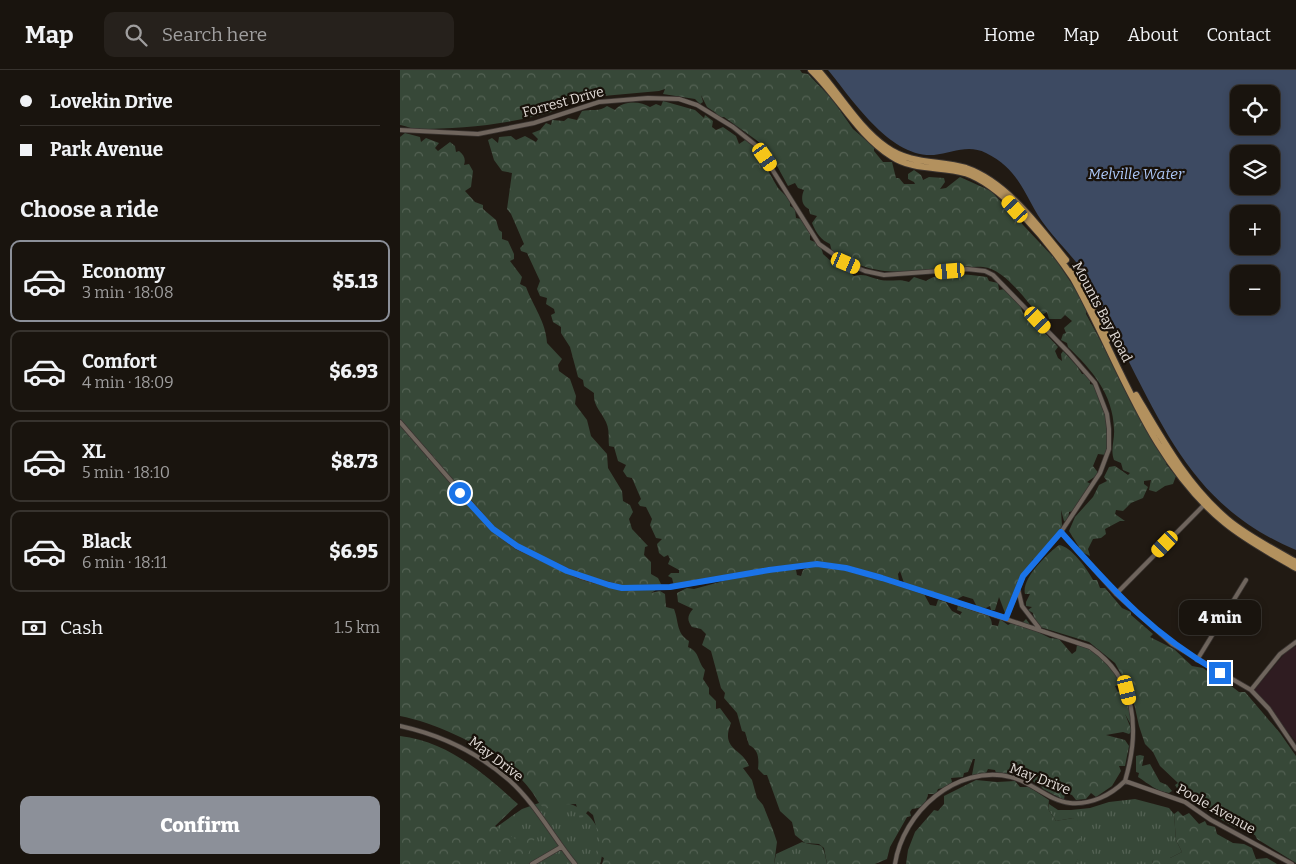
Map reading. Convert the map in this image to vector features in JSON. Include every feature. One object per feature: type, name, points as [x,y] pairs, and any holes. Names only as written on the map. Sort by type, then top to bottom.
[{"type":"highway","name":"Mounts Bay Road","points":[[811,70],[879,148],[906,163],[956,171],[978,178],[1005,198],[1036,231],[1073,278],[1147,423],[1170,461],[1205,504],[1225,524],[1296,568]]},
{"type":"highway","name":"Mounts Bay Road","points":[[818,70],[869,131],[886,147],[910,159],[967,169],[996,183],[1006,192],[1054,245],[1079,279],[1133,388],[1187,477],[1208,501],[1229,520],[1296,562]]},
{"type":"street","name":"Forrest Drive","points":[[400,130],[478,134],[534,123],[589,105],[611,100],[679,99],[697,105],[733,127],[758,147],[819,244],[846,263],[865,271],[884,275],[967,269],[985,271],[993,275],[1095,383],[1107,414],[1109,436],[1106,460],[1094,485],[1061,532],[1032,564],[1018,587],[1006,618]]},
{"type":"street","points":[[400,422],[493,529],[517,546],[581,577],[622,588],[670,587],[817,564],[846,568],[882,578],[1041,629],[1090,647],[1106,657],[1118,673],[1127,690],[1133,713],[1132,752],[1125,781]]},
{"type":"street","points":[[1116,594],[1205,504]]},
{"type":"street","points":[[1061,532],[1116,594],[1172,644],[1251,690],[1269,709],[1296,749]]},
{"type":"street","points":[[1197,660],[1246,580]]},
{"type":"street","points":[[1018,587],[1022,606],[1041,629]]},
{"type":"street","points":[[1251,690],[1280,654],[1296,642]]},
{"type":"street","name":"May Drive","points":[[400,726],[420,730],[458,745],[508,780],[531,806],[575,864]]},
{"type":"street","name":"May Drive","points":[[895,864],[902,840],[915,817],[952,784],[973,777],[992,775],[1011,777],[1034,786],[1059,800],[1070,803],[1085,803],[1106,796],[1125,781]]},
{"type":"street","name":"Poole Avenue","points":[[1125,781],[1185,802],[1211,820],[1292,864]]},
{"type":"street","points":[[532,864],[561,847]]},
{"type":"shaded area","points":[[1296,646],[1296,742],[1254,690],[1286,652]]},
{"type":"green space","points":[[400,70],[800,70],[802,73],[808,74],[832,99],[853,129],[874,147],[874,151],[883,162],[892,162],[896,178],[899,178],[904,184],[915,184],[908,179],[908,174],[914,170],[921,175],[923,180],[929,177],[944,178],[945,182],[940,189],[946,188],[960,177],[991,191],[1056,260],[1078,293],[1086,309],[1086,314],[1150,432],[1154,444],[1167,459],[1166,464],[1176,476],[1173,484],[1165,486],[1156,492],[1149,490],[1151,480],[1144,481],[1144,484],[1148,487],[1143,498],[1131,503],[1123,511],[1116,510],[1115,514],[1125,521],[1120,521],[1105,529],[1106,534],[1101,538],[1093,539],[1088,549],[1090,556],[1082,552],[1069,531],[1075,517],[1093,497],[1099,485],[1107,481],[1104,477],[1109,467],[1115,466],[1128,475],[1130,473],[1123,470],[1121,463],[1114,460],[1112,452],[1113,416],[1100,384],[1068,347],[1067,343],[1061,340],[1063,334],[1066,333],[1064,328],[1072,321],[1065,315],[1061,319],[1049,319],[1047,312],[1040,316],[1007,279],[991,269],[977,267],[893,272],[864,267],[832,252],[830,244],[821,238],[812,223],[817,216],[810,214],[809,209],[803,203],[804,190],[798,188],[795,183],[788,186],[776,164],[759,142],[724,117],[718,118],[716,113],[707,107],[701,95],[703,102],[700,104],[695,99],[663,94],[665,89],[592,97],[589,92],[558,102],[555,111],[538,116],[470,127],[415,129],[400,125]]},
{"type":"green space","points":[[663,101],[695,110],[704,118],[705,115],[713,121],[712,127],[716,130],[723,127],[736,136],[739,144],[745,140],[754,146],[755,152],[759,155],[778,188],[790,200],[790,206],[795,209],[796,218],[801,219],[810,232],[810,240],[819,245],[823,254],[833,263],[844,266],[854,276],[865,275],[885,280],[909,282],[914,277],[926,281],[948,274],[987,277],[989,281],[998,283],[999,290],[1005,289],[1019,302],[1023,313],[1034,318],[1058,347],[1055,351],[1058,358],[1062,361],[1061,354],[1063,351],[1082,374],[1085,374],[1090,380],[1090,384],[1094,385],[1108,428],[1106,455],[1098,454],[1093,466],[1099,474],[1087,482],[1091,484],[1086,498],[1081,506],[1069,512],[1068,523],[1064,521],[1061,510],[1062,526],[1059,535],[1038,559],[1033,559],[1028,570],[1021,574],[1005,613],[999,597],[995,610],[991,610],[990,606],[986,608],[977,607],[973,599],[963,596],[957,599],[946,597],[904,583],[900,571],[898,574],[899,581],[839,565],[788,565],[683,584],[678,588],[674,586],[672,578],[668,576],[671,573],[679,573],[679,570],[668,564],[670,559],[668,555],[664,557],[659,553],[657,544],[662,539],[656,538],[650,525],[652,519],[646,507],[640,506],[638,503],[641,499],[632,478],[627,477],[623,471],[626,465],[618,461],[614,447],[609,446],[607,425],[596,405],[594,393],[584,386],[583,380],[578,377],[570,347],[561,333],[561,327],[553,322],[551,315],[555,313],[554,309],[546,304],[547,298],[540,296],[537,289],[540,281],[527,253],[521,251],[520,248],[524,244],[507,209],[512,173],[502,171],[494,160],[488,140],[492,138],[498,143],[499,137],[511,136],[516,140],[525,136],[536,142],[538,139],[532,133],[540,130],[546,123],[551,125],[552,120],[564,121],[568,118],[577,120],[582,111],[598,110],[607,106],[615,110],[623,104],[632,102],[650,107],[656,104],[661,106]]},
{"type":"green space","points":[[405,133],[420,137],[421,142],[426,138],[439,143],[435,148],[438,151],[450,142],[455,146],[456,152],[459,151],[463,156],[464,165],[469,164],[473,171],[471,187],[465,191],[475,202],[483,205],[483,209],[496,220],[499,230],[502,232],[502,239],[508,241],[514,254],[514,259],[510,261],[522,277],[520,284],[526,287],[539,314],[547,343],[562,359],[558,365],[559,371],[570,379],[576,396],[575,404],[587,420],[591,436],[607,454],[608,468],[622,491],[623,501],[630,505],[633,512],[629,519],[632,529],[648,546],[645,547],[644,555],[651,562],[651,574],[658,578],[662,586],[651,593],[660,591],[665,594],[666,607],[674,609],[680,631],[689,641],[688,647],[695,651],[705,670],[703,679],[709,688],[709,694],[716,701],[716,709],[720,708],[731,723],[728,739],[733,748],[742,755],[749,766],[743,768],[752,780],[757,798],[763,805],[777,842],[774,864],[602,864],[604,858],[599,855],[594,857],[600,842],[593,815],[588,811],[580,820],[576,804],[555,805],[546,809],[519,777],[482,748],[440,728],[400,716],[400,137]]},
{"type":"green space","points":[[1059,545],[1069,549],[1074,554],[1093,580],[1097,580],[1100,588],[1105,588],[1122,608],[1131,612],[1131,615],[1153,634],[1150,637],[1174,649],[1192,666],[1203,668],[1210,673],[1215,682],[1226,682],[1239,692],[1245,692],[1280,733],[1296,756],[1296,863],[1257,839],[1255,835],[1248,835],[1244,828],[1236,828],[1213,815],[1213,811],[1194,804],[1191,796],[1185,792],[1180,793],[1175,785],[1178,783],[1160,766],[1153,752],[1145,744],[1132,694],[1115,663],[1089,642],[1040,627],[1034,619],[1033,613],[1028,610],[1032,607],[1026,606],[1030,594],[1025,594],[1027,581],[1036,567]]},
{"type":"green space","points":[[822,566],[876,577],[924,594],[930,605],[936,606],[938,600],[945,601],[952,611],[960,615],[962,612],[957,610],[958,605],[965,604],[968,609],[980,611],[990,617],[992,625],[998,626],[1000,619],[1008,625],[1013,622],[1020,625],[1026,619],[1034,630],[1050,638],[1059,639],[1072,654],[1076,651],[1077,645],[1098,654],[1110,664],[1119,685],[1115,686],[1118,692],[1120,690],[1127,694],[1131,709],[1131,725],[1125,714],[1132,731],[1129,734],[1123,732],[1106,735],[1125,740],[1129,746],[1125,766],[1119,766],[1121,771],[1112,786],[1096,797],[1091,793],[1086,799],[1076,800],[1072,795],[1065,793],[1064,800],[1043,789],[1038,783],[1035,783],[1032,780],[1032,776],[1028,775],[1023,779],[1016,777],[1016,771],[1012,769],[1010,774],[996,773],[995,770],[988,769],[985,775],[972,775],[975,759],[973,759],[968,772],[964,773],[963,777],[951,778],[952,782],[947,787],[938,789],[936,794],[928,794],[923,805],[912,809],[910,812],[911,816],[907,817],[890,847],[887,859],[875,864],[827,864],[824,848],[819,844],[805,843],[795,835],[792,822],[780,811],[767,775],[764,775],[758,769],[757,752],[749,745],[745,732],[742,731],[737,713],[724,698],[725,693],[721,688],[711,651],[702,645],[706,634],[701,629],[692,627],[688,618],[693,609],[678,602],[677,593],[687,588],[694,589],[738,577],[787,568],[796,570],[797,575],[801,576],[803,570],[809,567]]},
{"type":"green space","points":[[400,736],[418,739],[450,752],[478,770],[518,804],[495,826],[517,840],[529,834],[535,838],[528,855],[511,853],[495,844],[503,857],[477,856],[470,864],[400,864]]},
{"type":"green space","points":[[1136,756],[1144,756],[1142,766],[1150,764],[1160,782],[1167,785],[1172,791],[1169,793],[1160,791],[1138,777],[1139,773],[1136,772]]},
{"type":"green space","points":[[976,780],[1015,781],[1020,787],[1029,787],[1049,800],[1048,809],[1056,821],[1073,818],[1080,825],[1082,853],[1075,864],[906,864],[908,850],[915,832],[934,810],[938,811],[944,804],[944,796]]},
{"type":"green space","points":[[1135,799],[1169,808],[1174,814],[1176,840],[1182,852],[1170,858],[1153,860],[1152,864],[1075,864],[1080,852],[1081,841],[1073,818],[1056,821],[1048,809],[1049,804],[1058,810],[1071,810]]},
{"type":"green space","points":[[559,802],[570,804],[579,808],[593,820],[601,837],[602,855],[600,864],[444,864],[522,809],[539,803]]},
{"type":"green space","points":[[1178,811],[1183,816],[1189,813],[1199,824],[1205,821],[1207,825],[1215,827],[1217,834],[1233,843],[1244,844],[1252,848],[1256,859],[1267,858],[1277,864],[1152,864],[1153,860],[1161,853],[1170,858],[1182,852],[1176,840],[1174,814]]},
{"type":"green space","points":[[802,842],[822,847],[827,864],[774,864],[776,854]]},
{"type":"water","name":"Melville Water","points":[[828,70],[1296,70],[1296,550],[1264,535],[1238,517],[1195,474],[1177,449],[1145,394],[1092,284],[1047,228],[1022,187],[1008,169],[998,160],[979,150],[966,149],[934,155],[918,153],[902,147],[874,125]]},
{"type":"route","points":[[460,493],[493,529],[517,546],[554,566],[581,577],[622,588],[670,587],[817,564],[846,568],[882,578],[1006,618],[1023,576],[1061,532],[1129,607],[1172,644],[1220,673]]}]
